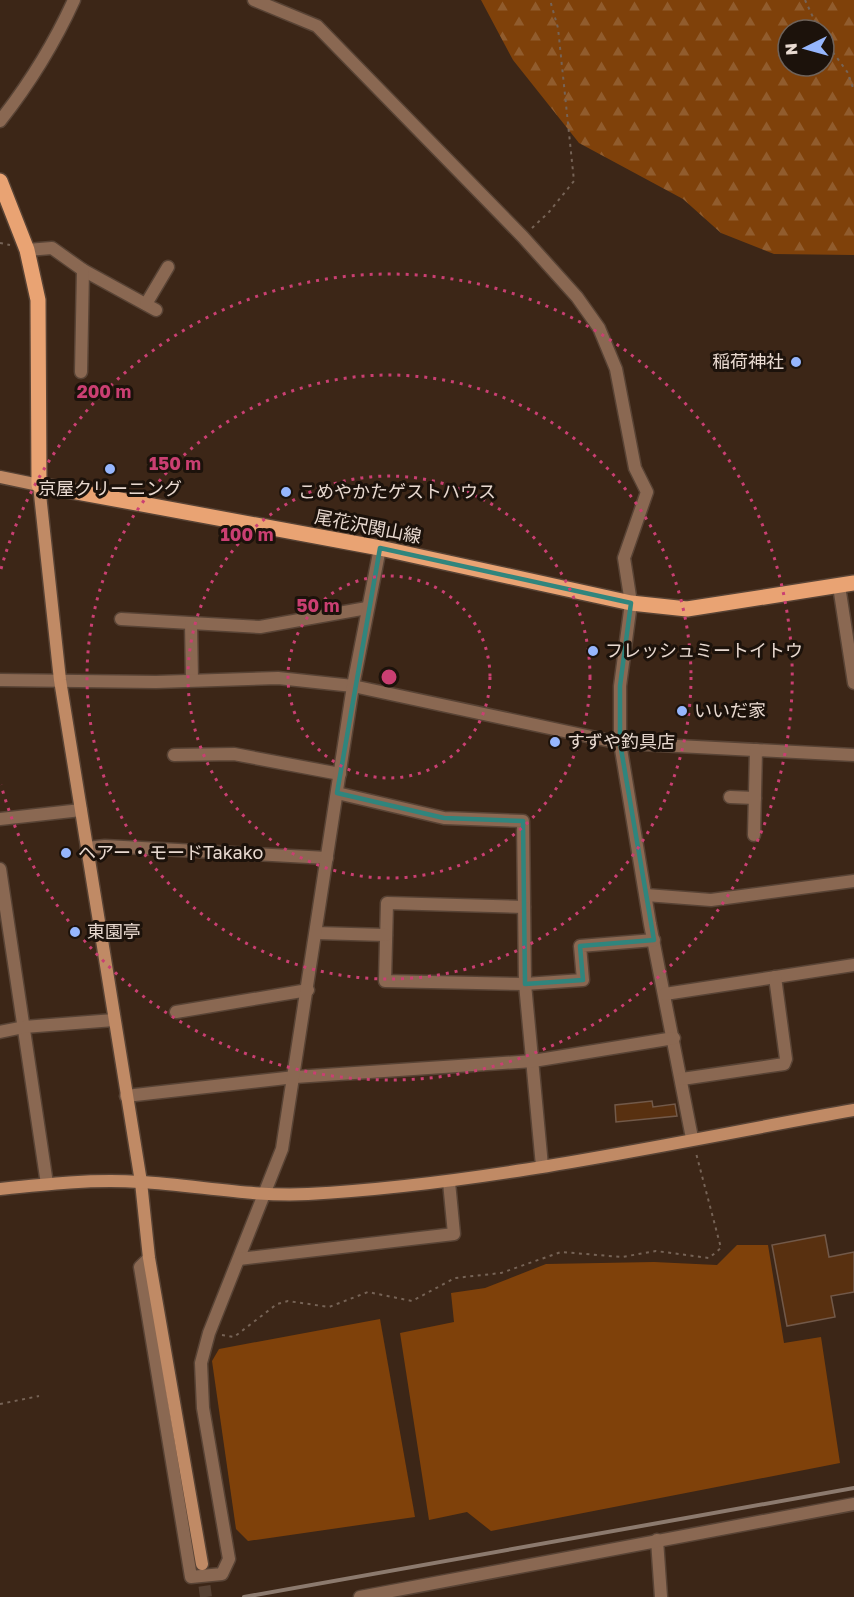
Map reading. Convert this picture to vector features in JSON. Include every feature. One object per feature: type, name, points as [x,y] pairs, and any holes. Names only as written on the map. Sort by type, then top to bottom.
[{"type":"main road","points":[[0,181],[27,250],[38,300],[39,485]]},
{"type":"main road","name":"尾花沢関山線","points":[[39,485],[380,548],[631,603],[687,609],[847,584]]},
{"type":"street","points":[[0,121],[29,85],[62,28],[74,0]]},
{"type":"street","points":[[254,0],[317,26],[523,237],[583,304],[598,328],[616,369],[634,468],[647,492],[624,558],[631,603],[620,686],[620,743],[654,940],[692,1138]]},
{"type":"street","points":[[27,250],[52,248],[83,270],[151,307],[168,267]]},
{"type":"street","points":[[81,372],[83,270]]},
{"type":"street","points":[[0,477],[39,485],[60,680],[141,1182],[149,1258],[202,1563]]},
{"type":"street","points":[[149,1258],[140,1267],[190,1577],[222,1574],[229,1559],[203,1408],[201,1363],[209,1333],[282,1149],[295,1077],[353,686],[380,548]]},
{"type":"street","points":[[847,584],[854,683]]},
{"type":"street","points":[[121,619],[260,627],[368,608]]},
{"type":"street","points":[[191,624],[192,680]]},
{"type":"street","points":[[0,680],[156,682],[278,678],[353,686],[620,743],[854,755]]},
{"type":"street","points":[[754,835],[756,750]]},
{"type":"street","points":[[174,755],[234,754],[340,774]]},
{"type":"street","points":[[337,793],[444,818],[523,821],[525,984],[542,1166]]},
{"type":"street","points":[[730,797],[754,798]]},
{"type":"street","points":[[0,819],[81,810]]},
{"type":"street","points":[[87,848],[105,846],[327,858]]},
{"type":"street","points":[[0,869],[47,1184]]},
{"type":"street","points":[[646,895],[711,900],[854,881]]},
{"type":"street","points":[[524,907],[387,903],[385,981],[525,984],[583,980],[580,946],[654,940]]},
{"type":"street","points":[[316,933],[386,935]]},
{"type":"street","points":[[665,994],[854,965]]},
{"type":"street","points":[[682,1079],[784,1064],[786,1059],[775,977]]},
{"type":"street","points":[[176,1012],[308,990]]},
{"type":"street","points":[[0,1032],[24,1027],[114,1020]]},
{"type":"street","points":[[126,1096],[295,1077],[532,1061],[674,1038]]},
{"type":"street","points":[[0,1189],[47,1184],[141,1182],[266,1193],[366,1190],[449,1182],[854,1110]]},
{"type":"street","points":[[238,1259],[454,1234],[449,1182]]},
{"type":"street","points":[[360,1597],[854,1504]]},
{"type":"street","points":[[657,1540],[661,1597]]},
{"type":"path","points":[[523,237],[549,212],[574,181],[558,28],[550,0]]},
{"type":"path","points":[[806,0],[814,18]]},
{"type":"path","points":[[836,56],[848,73],[854,92]]},
{"type":"path","points":[[209,1333],[234,1337],[277,1304],[288,1301],[329,1307],[368,1292],[412,1300],[455,1278],[501,1274],[561,1252],[622,1257],[656,1251],[709,1258],[721,1248],[692,1138]]},
{"type":"path","points":[[0,1404],[39,1396]]},
{"type":"highlighted area","points":[[380,548],[631,603],[620,686],[620,743],[654,940],[580,946],[583,980],[525,984],[523,821],[444,818],[337,793]]},
{"type":"green space","points":[[481,0],[854,0],[854,255],[774,254],[721,233],[683,199],[579,143],[513,60]]},
{"type":"green space","points":[[737,1245],[768,1245],[784,1343],[821,1337],[840,1463],[491,1531],[467,1512],[429,1520],[400,1333],[454,1322],[451,1293],[485,1288],[546,1264],[654,1262],[717,1265]]},
{"type":"green space","points":[[380,1319],[415,1517],[248,1541],[236,1529],[212,1361],[219,1349]]},
{"type":"building","points":[[652,1101],[653,1107],[675,1104],[677,1116],[616,1122],[615,1105]]},
{"type":"building","points":[[825,1235],[829,1257],[854,1252],[854,1292],[831,1296],[835,1317],[787,1326],[772,1245]]},
{"type":"tunnel","points":[[202,1568],[206,1597]]},
{"type":"railway","points":[[244,1597],[854,1488]]},
{"type":"place","name":"稲荷神社","points":[[796,362]]},
{"type":"place","name":"京屋クリーニング","points":[[110,469]]},
{"type":"place","name":"こめやかたゲストハウス","points":[[286,492]]},
{"type":"place","name":"フレッシュミートイトウ","points":[[593,651]]},
{"type":"place","name":"いいだ家","points":[[682,711]]},
{"type":"place","name":"すずや釣具店","points":[[555,742]]},
{"type":"place","name":"ヘアー・モードTakako","points":[[66,853]]},
{"type":"place","name":"東園亭","points":[[75,932]]}]
